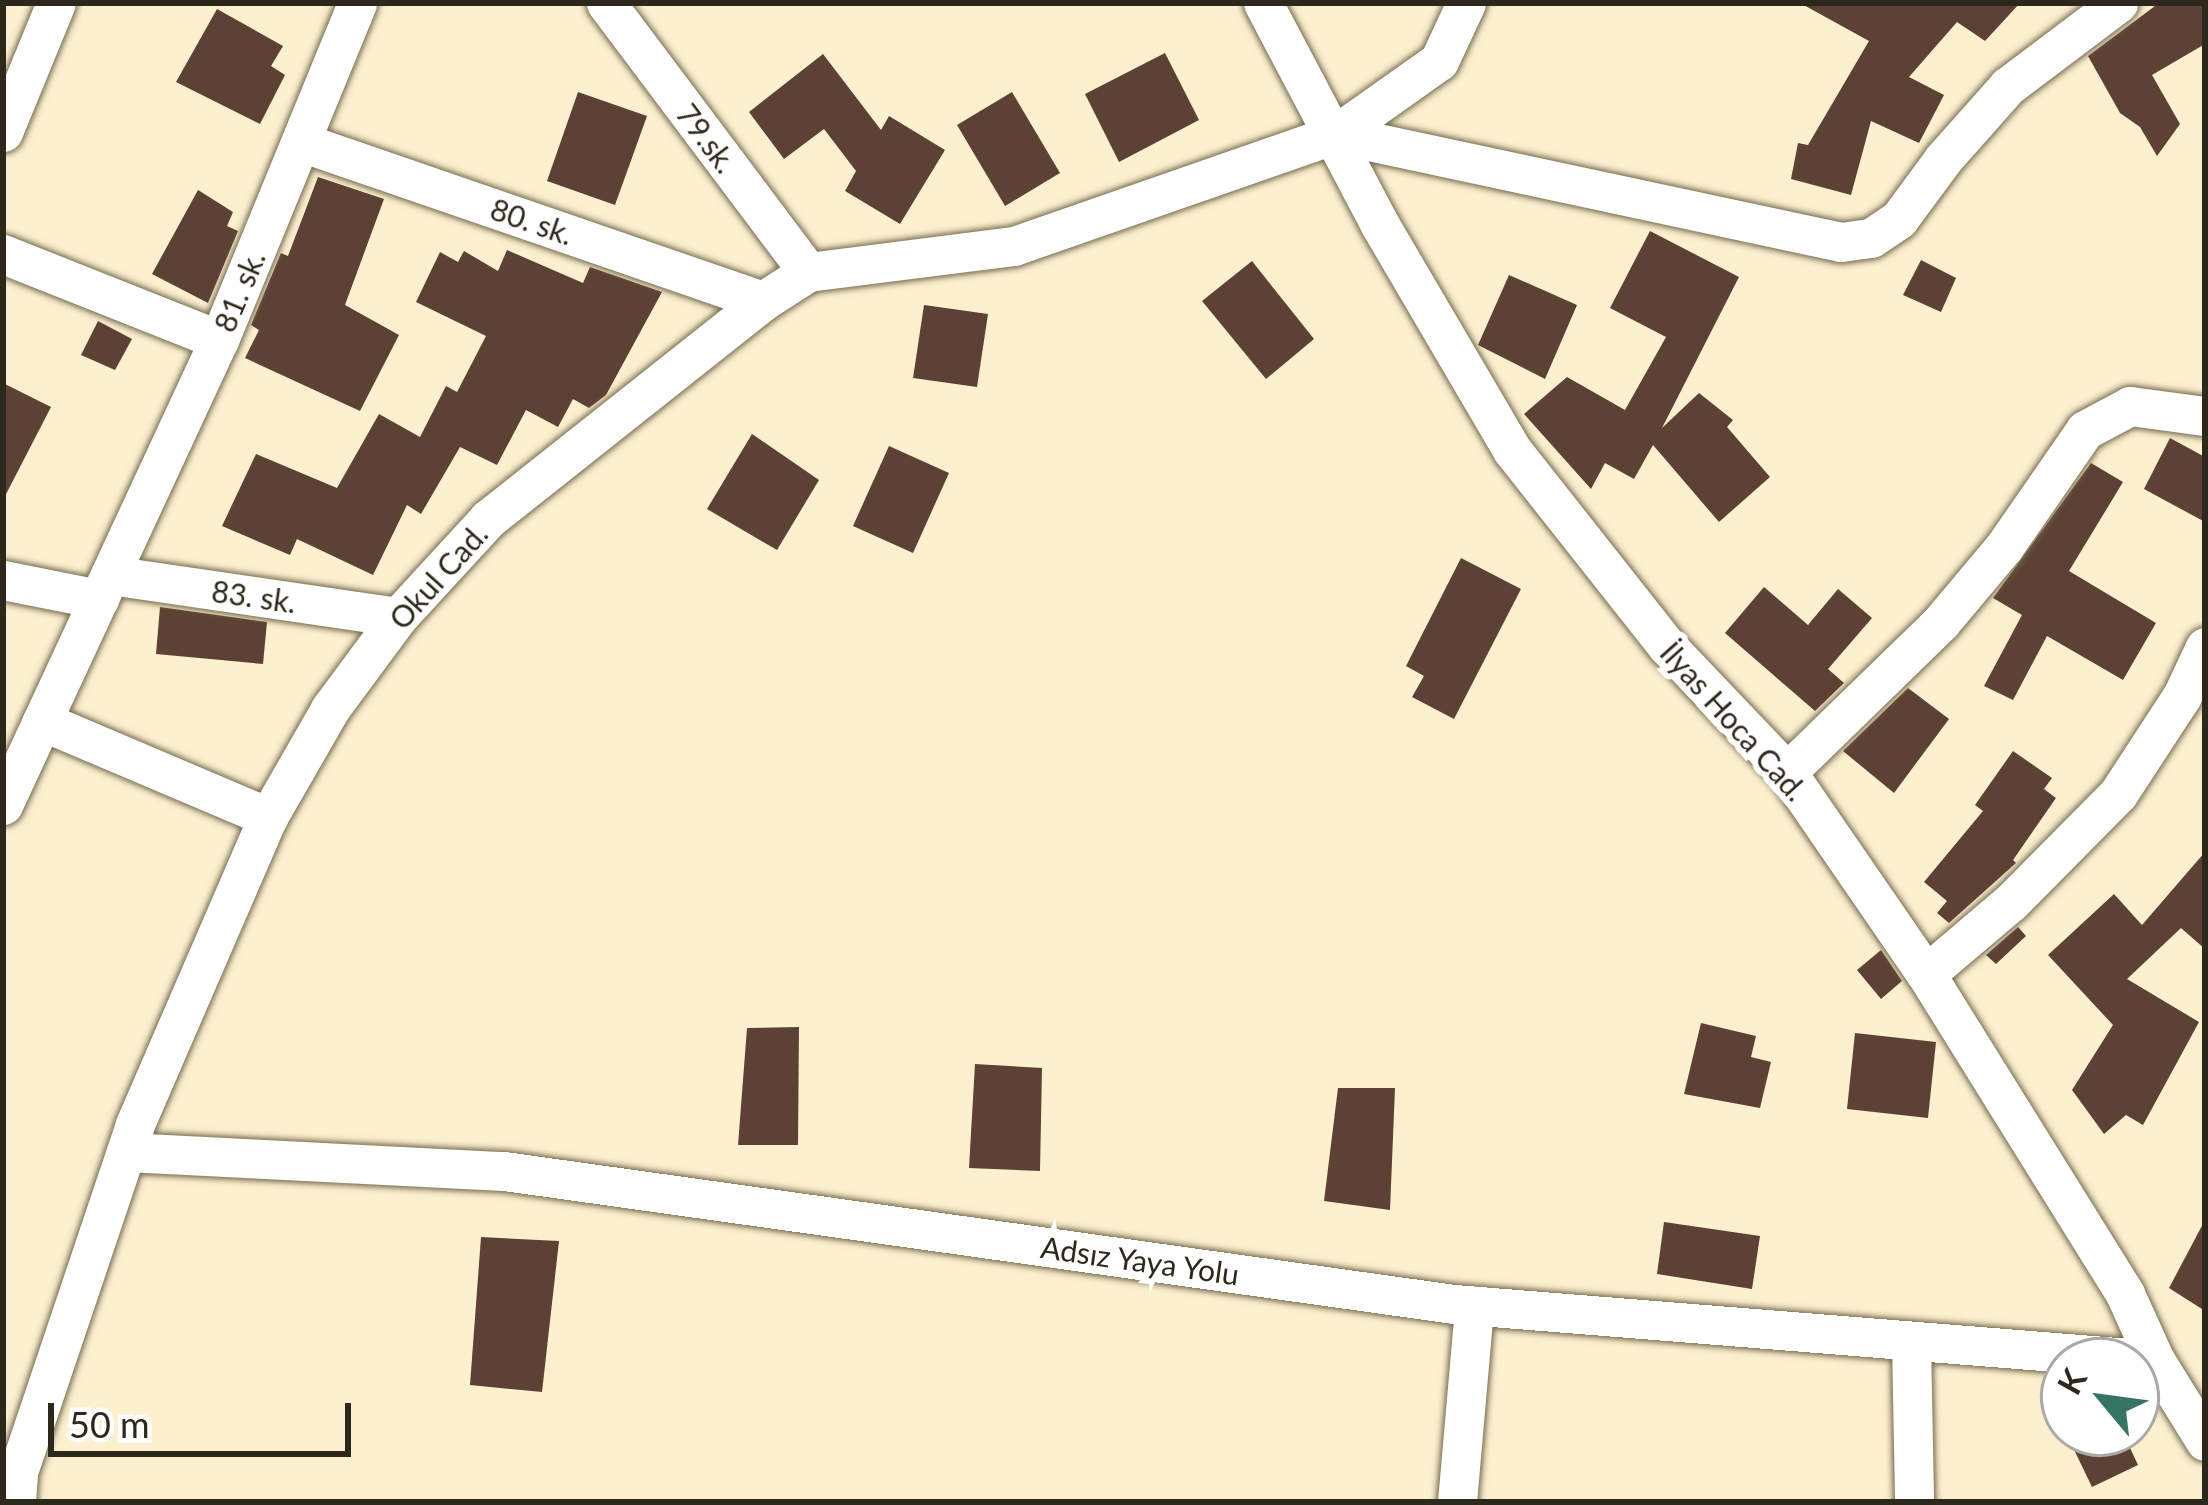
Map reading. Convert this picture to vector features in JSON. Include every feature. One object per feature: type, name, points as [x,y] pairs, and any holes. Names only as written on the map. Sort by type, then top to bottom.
[{"type":"street","points":[[3,131],[56,3]]},
{"type":"street","name":"81. sk.","points":[[3,805],[219,340],[357,3]]},
{"type":"street","name":"79.sk.","points":[[606,3],[808,272]]},
{"type":"street","name":"İlyas Hoca Cad.","points":[[1263,3],[1380,225],[1512,450],[1666,646],[1786,772],[1926,974],[2126,1294],[2145,1337]]},
{"type":"street","name":"Okul Cad.","points":[[12,1480],[126,1152],[268,817],[330,709],[398,617],[488,519],[763,301],[808,272],[1014,246],[1336,134],[1439,61],[1466,3]]},
{"type":"street","points":[[1336,134],[1840,242],[1870,238],[1899,219],[1943,158],[2008,86],[2118,3]]},
{"type":"street","name":"80. sk.","points":[[302,142],[763,301]]},
{"type":"street","points":[[3,254],[219,340]]},
{"type":"street","points":[[1786,772],[1941,622],[2004,547],[2085,430],[2130,406],[2205,416]]},
{"type":"street","name":"83. sk.","points":[[3,580],[398,617]]},
{"type":"street","points":[[1926,974],[2011,902],[2118,794],[2182,696],[2205,647]]},
{"type":"street","points":[[42,721],[268,817]]},
{"type":"street","name":"Adsız Yaya Yolu","points":[[126,1152],[504,1171],[1474,1306],[2040,1351]]},
{"type":"street","points":[[1457,1502],[1474,1306]]},
{"type":"street","points":[[1911,1341],[1914,1502]]},
{"type":"street","name":"İlyas Hoca Cad.","points":[[2160,1367],[2202,1428]]},
{"type":"building","points":[[1800,3],[2020,3],[1985,41],[1957,22],[1909,77],[1944,95],[1919,143],[1871,121],[1851,195],[1791,179],[1798,143],[1808,145],[1869,41]]},
{"type":"building","points":[[2159,3],[2205,3],[2205,44],[2152,75],[2180,124],[2157,156],[2140,127],[2120,113],[2088,56]]},
{"type":"building","points":[[217,9],[283,46],[271,66],[285,75],[260,124],[176,82]]},
{"type":"building","points":[[1165,53],[1199,120],[1119,162],[1085,94]]},
{"type":"building","points":[[823,54],[881,130],[889,116],[945,150],[900,224],[845,191],[856,171],[824,129],[784,159],[749,112]]},
{"type":"building","points":[[578,92],[647,116],[615,205],[547,181]]},
{"type":"building","points":[[1012,92],[1060,173],[1005,206],[957,125]]},
{"type":"building","points":[[318,177],[384,199],[345,305],[399,335],[360,411],[245,358],[259,330],[251,325],[281,253],[288,256]]},
{"type":"building","points":[[198,190],[233,212],[227,226],[238,231],[208,303],[152,274]]},
{"type":"building","points":[[1650,231],[1739,277],[1662,428],[1699,393],[1733,420],[1727,427],[1770,477],[1719,522],[1653,445],[1634,479],[1605,463],[1591,489],[1524,414],[1567,377],[1625,410],[1666,337],[1610,308]]},
{"type":"building","points":[[507,250],[583,283],[590,267],[662,292],[606,395],[589,408],[573,399],[558,427],[526,410],[497,465],[460,447],[421,514],[407,505],[373,575],[297,539],[290,555],[222,526],[256,454],[337,488],[379,414],[420,437],[446,386],[457,392],[486,336],[416,302],[440,252],[458,262],[464,251],[498,271]]},
{"type":"building","points":[[1921,260],[1956,278],[1941,312],[1903,295]]},
{"type":"building","points":[[1252,261],[1314,339],[1266,379],[1202,301]]},
{"type":"building","points":[[1509,275],[1577,305],[1545,379],[1478,345]]},
{"type":"building","points":[[924,305],[988,314],[977,387],[913,378]]},
{"type":"building","points":[[98,321],[132,339],[115,370],[81,355]]},
{"type":"building","points":[[3,383],[51,407],[3,500]]},
{"type":"building","points":[[752,434],[819,480],[777,550],[707,509]]},
{"type":"building","points":[[2170,438],[2205,457],[2205,522],[2144,489]]},
{"type":"building","points":[[889,446],[949,473],[913,553],[853,526]]},
{"type":"building","points":[[2091,463],[2123,482],[2069,571],[2156,623],[2123,680],[2047,636],[2013,700],[1984,686],[2022,615],[1993,598]]},
{"type":"building","points":[[1461,558],[1521,589],[1454,719],[1412,697],[1424,676],[1406,666]]},
{"type":"building","points":[[1764,587],[1808,625],[1838,589],[1872,618],[1828,669],[1844,683],[1815,711],[1725,633]]},
{"type":"building","points":[[160,607],[267,622],[263,664],[156,654]]},
{"type":"building","points":[[1908,688],[1949,719],[1894,793],[1843,751]]},
{"type":"building","points":[[2013,751],[2052,778],[2044,789],[2056,798],[2013,860],[2016,863],[1949,923],[1937,913],[1947,901],[1924,882],[1983,811],[1975,805]]},
{"type":"building","points":[[2205,852],[2205,949],[2181,928],[2127,979],[2199,1022],[2143,1125],[2126,1115],[2104,1134],[2072,1090],[2113,1025],[2048,955],[2114,894],[2142,925]]},
{"type":"building","points":[[2018,927],[2026,936],[1996,964],[1986,955]]},
{"type":"building","points":[[1881,950],[1902,981],[1881,999],[1857,970]]},
{"type":"building","points":[[1701,1023],[1756,1036],[1751,1057],[1771,1062],[1760,1108],[1684,1094]]},
{"type":"building","points":[[799,1027],[798,1145],[738,1145],[747,1028]]},
{"type":"building","points":[[1855,1033],[1936,1042],[1928,1118],[1847,1109]]},
{"type":"building","points":[[975,1064],[1042,1068],[1040,1171],[969,1168]]},
{"type":"building","points":[[1338,1088],[1395,1088],[1390,1210],[1324,1201]]},
{"type":"building","points":[[2205,1220],[2205,1311],[2169,1288]]},
{"type":"building","points":[[1664,1222],[1760,1236],[1752,1289],[1657,1274]]},
{"type":"building","points":[[481,1237],[559,1241],[542,1392],[470,1385]]},
{"type":"building","points":[[2078,1457],[2134,1457],[2138,1465],[2092,1487]]}]
